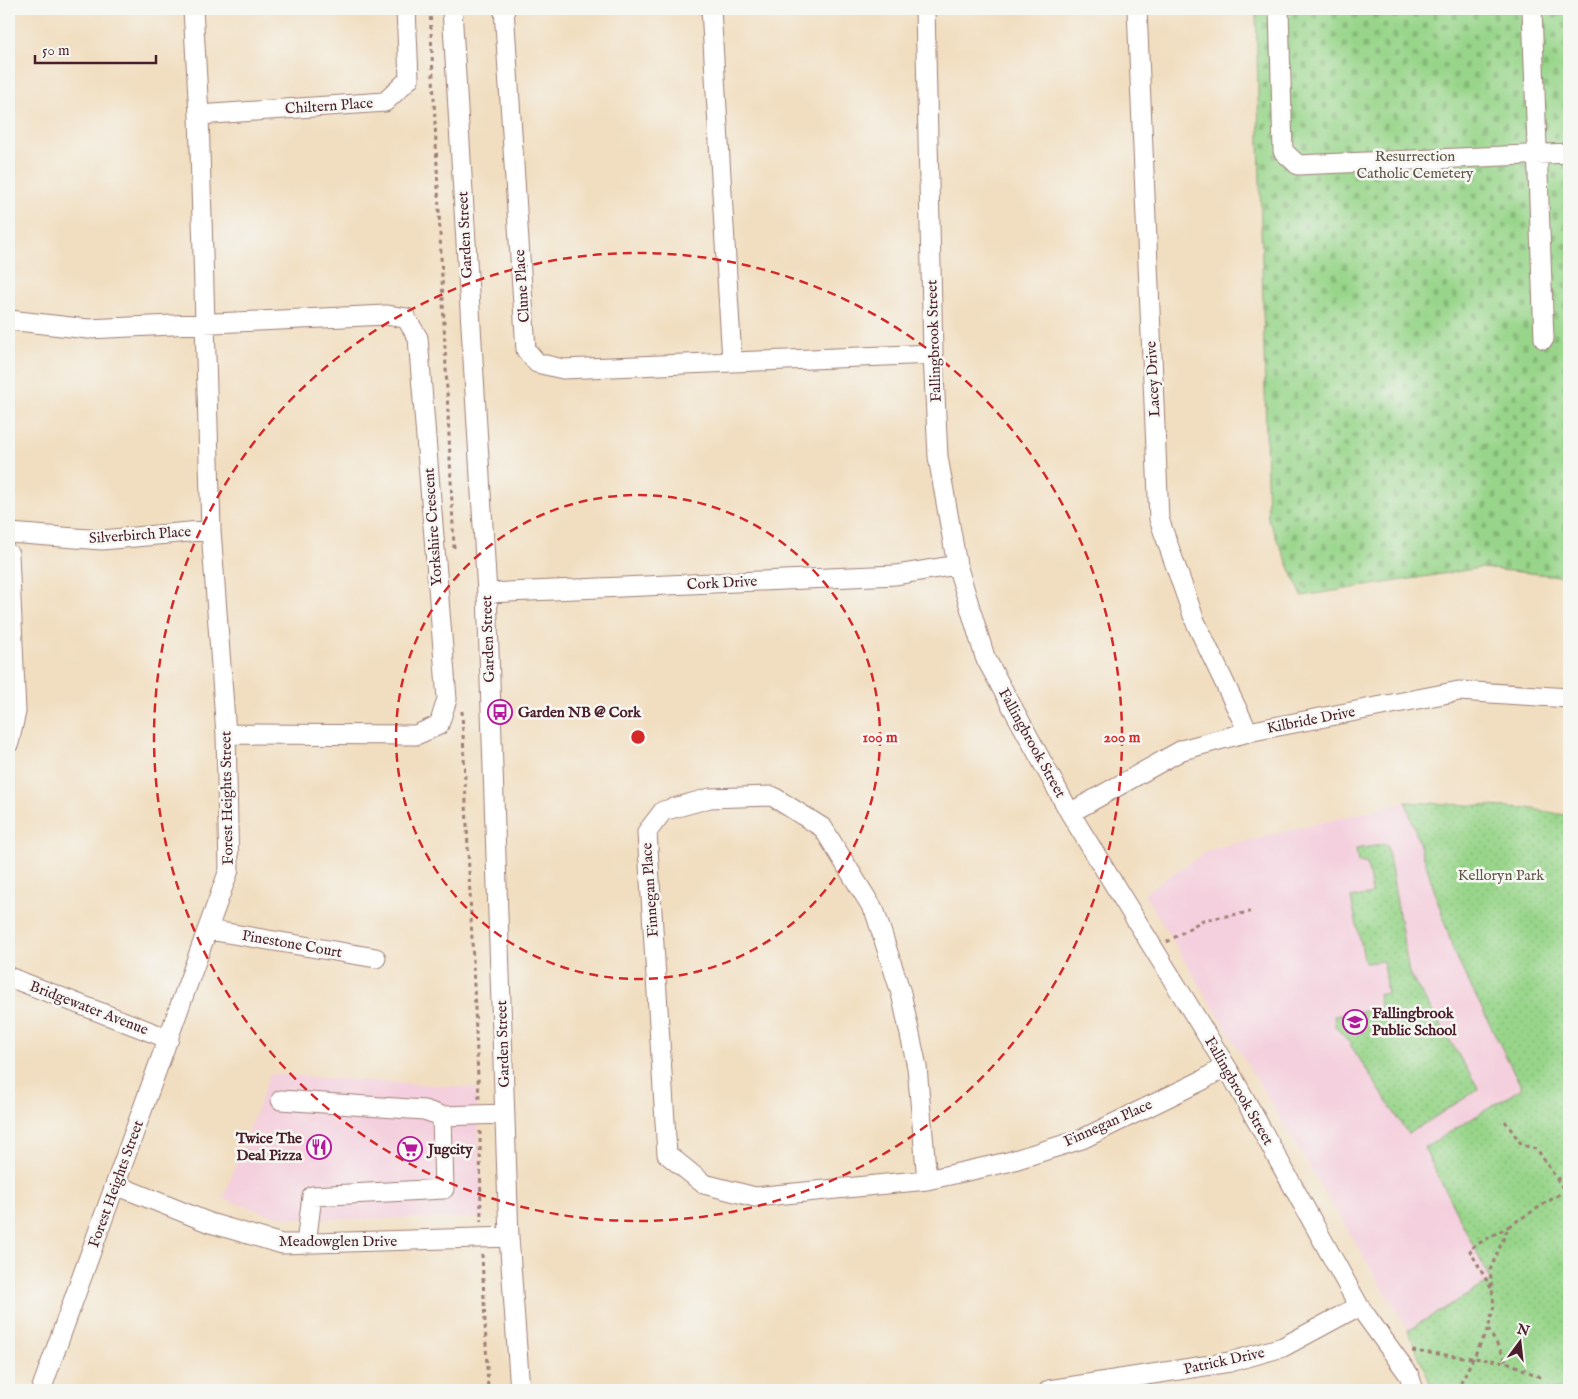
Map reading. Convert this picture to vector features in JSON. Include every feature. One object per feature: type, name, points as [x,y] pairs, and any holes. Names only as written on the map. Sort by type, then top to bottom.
[{"type":"street","points":[[9,320],[88,330],[206,324],[199,115],[193,9]]},
{"type":"street","name":"Chiltern Place","points":[[199,115],[385,102],[409,78],[406,9]]},
{"type":"street","name":"Garden Street","points":[[452,9],[487,593],[509,1237],[520,1390]]},
{"type":"street","name":"Clune Place","points":[[504,9],[526,350],[537,364],[563,369],[732,360],[933,354]]},
{"type":"street","points":[[711,9],[732,360]]},
{"type":"street","name":"Fallingbrook Street","points":[[925,9],[933,354],[938,456],[957,565],[985,657],[1070,813],[1225,1066],[1359,1306],[1409,1375],[1414,1390]]},
{"type":"street","name":"Lacey Drive","points":[[1137,9],[1160,519],[1195,621],[1248,732]]},
{"type":"street","points":[[1279,9],[1283,151],[1298,165],[1569,153]]},
{"type":"street","points":[[1532,9],[1544,339]]},
{"type":"street","name":"Yorkshire Crescent","points":[[206,324],[386,315],[406,318],[418,338],[447,699],[439,725],[416,735],[226,734]]},
{"type":"street","name":"Forest Heights Street","points":[[41,1390],[209,930],[229,870],[226,734],[211,530],[206,324]]},
{"type":"street","name":"Silverbirch Place","points":[[9,533],[102,540],[211,530]]},
{"type":"street","points":[[9,554],[16,712],[9,743]]},
{"type":"street","name":"Cork Drive","points":[[487,593],[896,575],[957,565]]},
{"type":"street","name":"Kilbride Drive","points":[[1070,813],[1182,750],[1248,732],[1460,691],[1569,698]]},
{"type":"street","name":"Finnegan Place","points":[[927,1180],[916,1067],[901,993],[875,912],[823,828],[772,796],[710,798],[663,811],[647,832],[667,1154],[704,1184],[755,1197],[927,1180],[1008,1162],[1082,1139],[1203,1080],[1225,1066]]},
{"type":"street","name":"Pinestone Court","points":[[209,930],[376,958]]},
{"type":"street","name":"Bridgewater Avenue","points":[[9,977],[169,1039]]},
{"type":"street","points":[[281,1100],[424,1110],[442,1116],[505,1114]]},
{"type":"street","points":[[306,1244],[312,1196],[444,1189],[442,1116]]},
{"type":"street","name":"Meadowglen Drive","points":[[116,1185],[210,1223],[282,1244],[509,1237]]},
{"type":"street","name":"Patrick Drive","points":[[1049,1390],[1230,1362],[1283,1347],[1359,1306]]},
{"type":"path","points":[[1154,950],[1203,920],[1250,912]]},
{"type":"path","points":[[1505,1121],[1522,1145],[1537,1149],[1557,1180],[1568,1193]]},
{"type":"path","points":[[1557,1180],[1569,1172]]},
{"type":"path","points":[[1492,1290],[1469,1249],[1560,1194],[1568,1193]]},
{"type":"path","points":[[1457,1390],[1488,1329],[1494,1306],[1490,1270],[1509,1226]]},
{"type":"path","points":[[1488,1329],[1507,1362]]},
{"type":"path","points":[[1390,1348],[1507,1362],[1542,1378]]},
{"type":"shaded area","name":"Fallingbrook Public School","points":[[1406,802],[1455,955],[1522,1089],[1424,1148],[1491,1281],[1408,1330],[1144,893],[1209,850]]},
{"type":"shaded area","points":[[270,1074],[476,1088],[484,1218],[302,1219],[276,1216],[223,1199]]},
{"type":"green space","name":"Resurrection Catholic Cemetery","points":[[1256,9],[1569,9],[1569,577],[1480,568],[1302,596],[1268,519]]},
{"type":"green space","name":"Kelloryn Park","points":[[1406,802],[1528,808],[1569,816],[1569,1390],[1433,1390],[1408,1330],[1491,1281],[1424,1148],[1522,1088],[1455,955]]},
{"type":"green space","points":[[1387,844],[1409,973],[1479,1089],[1408,1134],[1348,1041],[1335,1026],[1334,1016],[1380,1007],[1378,995],[1387,993],[1383,961],[1365,963],[1351,898],[1372,894],[1367,863],[1358,863],[1356,849]]},
{"type":"place","name":"Garden NB @ Cork","points":[[500,712]]},
{"type":"place","name":"Fallingbrook Public School","points":[[1355,1022]]},
{"type":"place","name":"Twice The Deal Pizza","points":[[319,1147]]},
{"type":"place","name":"Jugcity","points":[[410,1149]]}]
